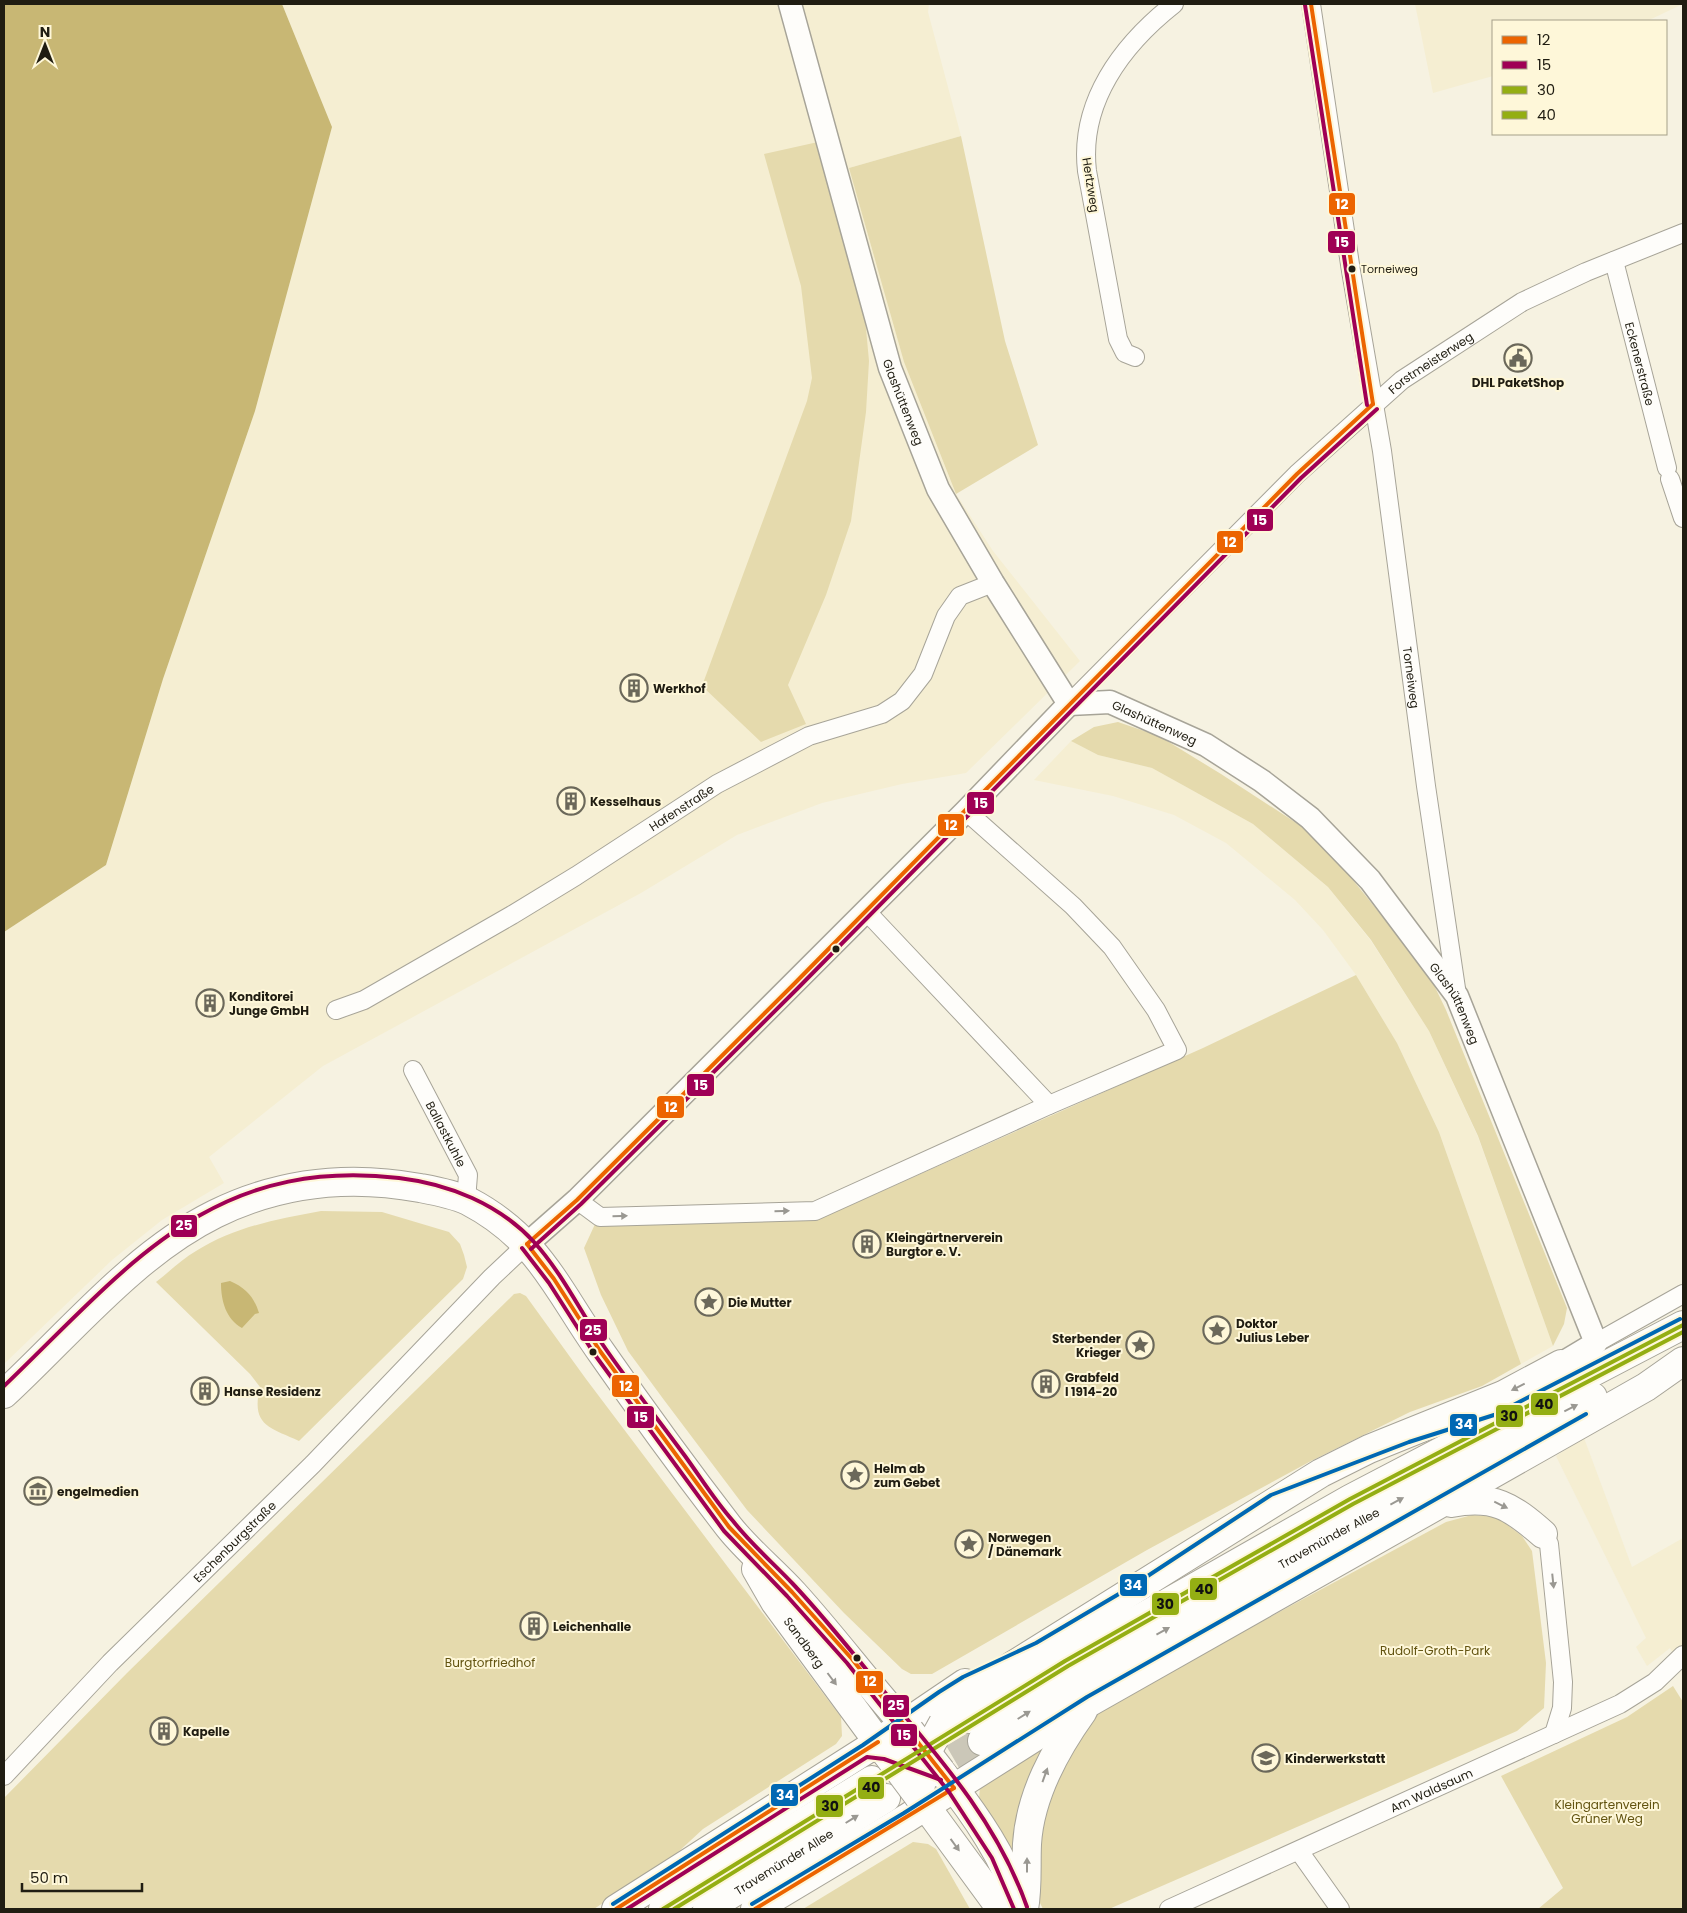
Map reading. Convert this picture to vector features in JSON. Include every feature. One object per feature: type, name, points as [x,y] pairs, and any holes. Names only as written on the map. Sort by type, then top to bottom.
[{"type":"main road","name":"Sandberg","points":[[4,1394],[137,1267],[171,1239],[215,1214],[262,1195],[312,1183],[337,1181],[379,1181],[442,1192],[466,1200],[506,1225],[527,1244],[554,1279],[600,1352],[737,1536],[775,1602],[917,1807],[1000,1909]]},
{"type":"main road","name":"Travemünder Allee","points":[[965,1728],[1317,1518],[1496,1421],[1683,1325]]},
{"type":"main road","name":"Travemünder Allee","points":[[965,1728],[1138,1644],[1338,1532],[1683,1350]]},
{"type":"main road","points":[[877,1748],[937,1770],[962,1773],[986,1767],[1090,1702],[1646,1387],[1683,1361]]},
{"type":"main road","points":[[755,1909],[917,1807],[937,1770],[965,1728],[960,1701],[975,1689],[1136,1590],[1321,1472],[1369,1449],[1503,1395],[1561,1364]]},
{"type":"main road","points":[[1274,1501],[1411,1448],[1496,1421]]},
{"type":"main road","points":[[1437,1505],[1471,1499],[1499,1502],[1544,1534]]},
{"type":"main road","name":"Sandberg","points":[[737,1536],[798,1598],[852,1659],[906,1728],[998,1855],[1023,1909]]},
{"type":"main road","points":[[616,1909],[877,1748],[966,1683],[1039,1649]]},
{"type":"main road","points":[[1023,1909],[1027,1893],[1027,1842],[1034,1805],[1049,1766],[1066,1734],[1090,1702]]},
{"type":"main road","name":"Travemünder Allee","points":[[663,1909],[879,1789],[707,1909]]},
{"type":"street","name":"Glashüttenweg","points":[[790,4],[890,368],[938,489],[993,583],[1069,704],[1110,702],[1206,745],[1262,782],[1310,818],[1370,880],[1457,996],[1596,1343]]},
{"type":"street","name":"Hertzweg","points":[[1135,357],[1125,352],[1118,339],[1087,171],[1087,130],[1095,101],[1114,67],[1133,41],[1174,4]]},
{"type":"street","name":"Torneiweg","points":[[1311,4],[1351,271],[1374,404],[1457,996]]},
{"type":"street","name":"Forstmeisterweg","points":[[1069,704],[1297,474],[1402,380],[1509,310],[1586,272],[1683,233]]},
{"type":"street","name":"Eckenerstraße","points":[[1614,261],[1669,473],[1683,518]]},
{"type":"street","name":"Hafenstraße","points":[[336,1010],[364,1000],[512,915],[576,876],[717,784],[809,736],[882,714],[902,701],[922,674],[946,616],[960,596],[993,583]]},
{"type":"street","points":[[527,1244],[577,1200],[966,811],[1069,704]]},
{"type":"street","points":[[577,1200],[600,1217],[815,1211],[1049,1105],[1177,1050],[1156,1010],[1112,947],[1073,906],[966,811]]},
{"type":"street","points":[[866,911],[1049,1105]]},
{"type":"street","name":"Ballastkuhle","points":[[413,1070],[468,1174],[466,1200]]},
{"type":"street","name":"Eschenburgstraße","points":[[4,1776],[110,1663],[313,1464],[492,1277],[527,1244]]},
{"type":"street","points":[[1561,1364],[1683,1294]]},
{"type":"street","points":[[1544,1534],[1548,1544],[1562,1672],[1562,1708],[1554,1734]]},
{"type":"street","name":"Am Waldsaum","points":[[1169,1909],[1620,1704],[1654,1682],[1683,1655]]},
{"type":"street","points":[[1299,1851],[1340,1909]]},
{"type":"shaded area","points":[[4,4],[282,4],[332,127],[255,411],[163,679],[106,865],[4,932]]},
{"type":"shaded area","points":[[282,4],[929,4],[928,12],[961,136],[849,168],[904,362],[956,494],[993,551],[1080,661],[966,773],[902,784],[822,803],[737,835],[641,893],[323,1066],[209,1157],[224,1183],[162,1220],[112,1260],[4,1364],[4,932],[106,865],[163,679],[255,411],[332,127]]},
{"type":"shaded area","points":[[1415,4],[1683,4],[1649,20],[1492,20],[1492,76],[1433,93]]},
{"type":"shaded area","points":[[1071,741],[1098,755],[1152,768],[1253,824],[1328,887],[1371,941],[1429,1031],[1478,1137],[1553,1346],[1521,1364],[1439,1132],[1397,1043],[1356,975],[1323,930],[1295,900],[1226,843],[1174,815],[1113,796],[1034,780]]},
{"type":"shaded area","points":[[230,1281],[249,1294],[255,1302],[259,1313],[255,1314],[242,1328],[228,1315],[223,1303],[221,1283]]},
{"type":"shaded area","points":[[1584,1438],[1632,1567],[1683,1538],[1683,1672],[1670,1648],[1647,1666],[1636,1647],[1646,1638],[1556,1456]]},
{"type":"green space","points":[[961,136],[1005,341],[1038,445],[956,494],[904,362],[849,168]]},
{"type":"green space","points":[[818,142],[865,318],[869,361],[866,412],[851,521],[826,595],[788,685],[806,724],[761,742],[702,686],[807,401],[812,378],[801,286],[764,154]]},
{"type":"green space","points":[[1118,722],[1159,736],[1301,826],[1344,869],[1403,942],[1433,983],[1446,1010],[1567,1308],[1564,1324],[1553,1346],[1478,1136],[1429,1031],[1371,940],[1328,887],[1253,824],[1152,768],[1098,755],[1071,741],[1094,727]]},
{"type":"green space","points":[[1356,975],[1397,1043],[1439,1132],[1521,1364],[1482,1386],[1410,1412],[1311,1461],[1147,1550],[932,1674],[911,1674],[902,1669],[844,1613],[747,1510],[628,1351],[601,1295],[584,1248],[596,1222],[817,1220],[1203,1048]]},
{"type":"green space","points":[[321,1211],[382,1212],[449,1232],[460,1244],[467,1267],[463,1279],[299,1441],[264,1423],[258,1410],[260,1387],[250,1374],[156,1282],[191,1254],[225,1236],[256,1225]]},
{"type":"green space","name":"Burgtorfriedhof","points":[[520,1293],[526,1296],[586,1379],[841,1717],[842,1736],[836,1744],[703,1829],[676,1854],[594,1909],[4,1909],[4,1798],[127,1673],[514,1294]]},
{"type":"green space","name":"Rudolf-Groth-Park","points":[[1472,1515],[1497,1517],[1522,1536],[1532,1551],[1546,1663],[1544,1708],[1517,1731],[1109,1909],[1043,1909],[1037,1897],[1035,1856],[1044,1799],[1092,1717],[1111,1703],[1446,1522]]},
{"type":"green space","name":"Kleingartenverein Grüner Weg","points":[[1673,1686],[1683,1702],[1683,1909],[1538,1909],[1563,1888],[1501,1776],[1627,1717]]},
{"type":"green space","points":[[1061,1729],[1015,1860],[979,1800],[980,1785]]},
{"type":"green space","points":[[913,1842],[928,1844],[936,1849],[970,1909],[803,1909]]},
{"type":"tunnel","points":[[917,1779],[982,1741]]},
{"type":"transit line","name":"12","points":[[1311,4],[1373,404]]},
{"type":"transit line","name":"15","points":[[1305,5],[1367,405]]},
{"type":"transit line","name":"12","points":[[527,1244],[577,1200],[793,985],[1297,474],[1373,404]]},
{"type":"transit line","name":"15","points":[[531,1249],[581,1204],[797,989],[1301,478],[1377,409]]},
{"type":"transit line","name":"25","points":[[4,1386],[133,1263],[176,1230],[223,1203],[275,1185],[333,1176],[399,1178],[418,1181],[436,1185],[472,1198],[505,1217],[534,1242],[544,1254],[613,1359],[720,1506],[747,1538],[819,1612],[951,1773],[1002,1850],[1027,1907]]},
{"type":"transit line","name":"12","points":[[527,1244],[554,1279],[600,1351],[729,1527],[792,1592],[852,1659],[954,1788]]},
{"type":"transit line","name":"15","points":[[522,1248],[549,1283],[595,1355],[724,1531],[787,1596],[847,1663],[949,1792],[992,1858],[1014,1909]]},
{"type":"transit line","name":"34","points":[[613,1904],[863,1745],[963,1677],[1036,1643],[1134,1585],[1271,1495],[1409,1442],[1494,1415],[1680,1319]]},
{"type":"transit line","name":"30","points":[[663,1909],[1065,1661],[1350,1499],[1683,1325]]},
{"type":"transit line","name":"40","points":[[674,1909],[1068,1666],[1353,1504],[1683,1332]]},
{"type":"transit line","name":"34","points":[[752,1904],[904,1813],[1087,1697],[1586,1414]]},
{"type":"transit line","name":"12","points":[[616,1909],[878,1742]]},
{"type":"transit line","name":"15","points":[[627,1909],[867,1757],[884,1759],[941,1780]]},
{"type":"transit line","name":"12","points":[[755,1909],[954,1788]]},
{"type":"place","name":"Torneiweg","points":[[1352,269]]},
{"type":"place","name":"DHL PaketShop","points":[[1518,358]]},
{"type":"place","name":"Werkhof","points":[[634,688]]},
{"type":"place","name":"Kesselhaus","points":[[571,801]]},
{"type":"place","name":"Konditorei Junge GmbH","points":[[210,1003]]},
{"type":"place","name":"Kleingärtnerverein Burgtor e. V.","points":[[867,1244]]},
{"type":"place","name":"Die Mutter","points":[[709,1302]]},
{"type":"place","name":"Doktor Julius Leber","points":[[1217,1330]]},
{"type":"place","name":"Sterbender Krieger","points":[[1140,1345]]},
{"type":"place","name":"Grabfeld I 1914-20","points":[[1046,1384]]},
{"type":"place","name":"Hanse Residenz","points":[[205,1391]]},
{"type":"place","name":"Helm ab zum Gebet","points":[[855,1475]]},
{"type":"place","name":"engelmedien","points":[[38,1491]]},
{"type":"place","name":"Norwegen / Dänemark","points":[[969,1544]]},
{"type":"place","name":"Leichenhalle","points":[[534,1626]]},
{"type":"place","name":"Kapelle","points":[[164,1731]]},
{"type":"place","name":"Kinderwerkstatt","points":[[1266,1758]]}]
